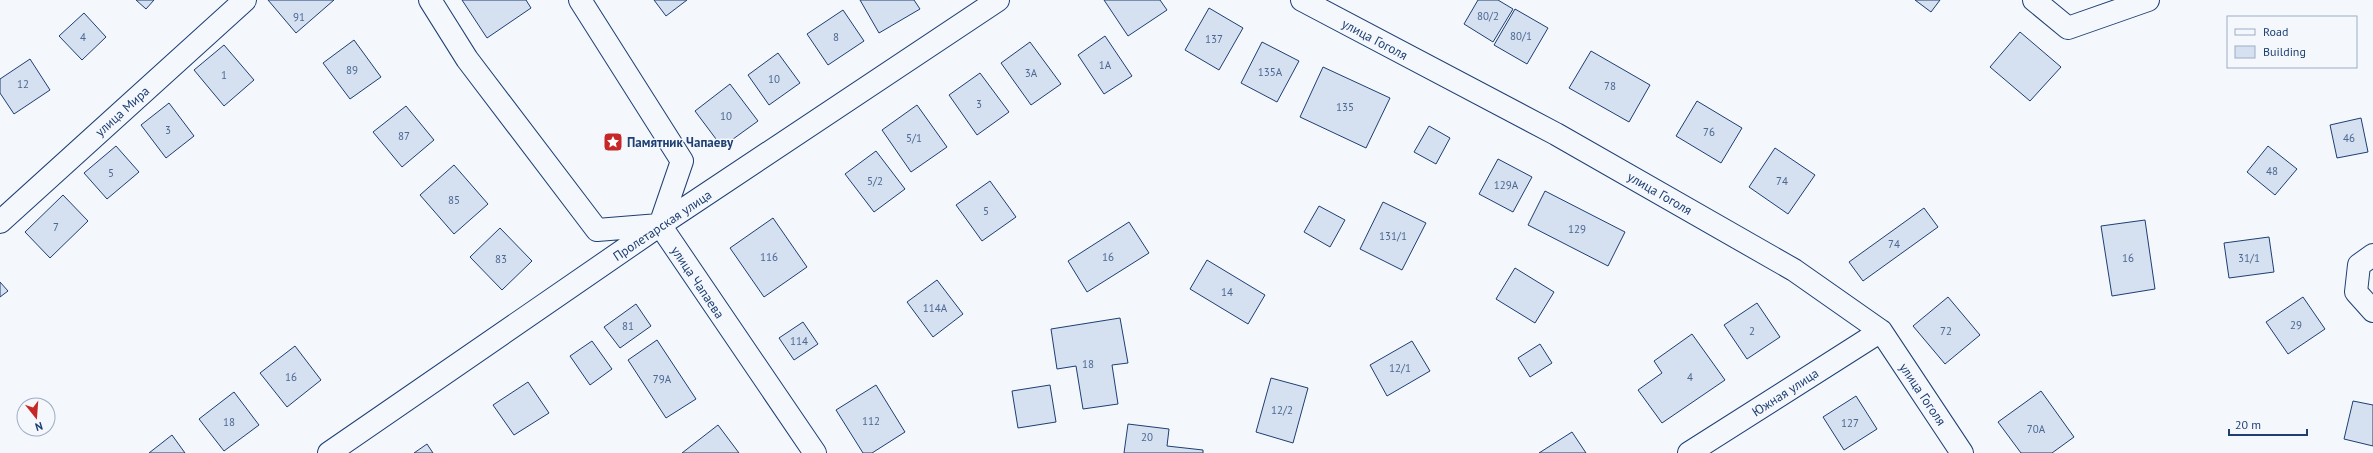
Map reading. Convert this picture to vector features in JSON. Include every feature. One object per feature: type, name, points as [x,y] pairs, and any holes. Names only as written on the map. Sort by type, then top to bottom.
[{"type":"street","name":"улица Мира","points":[[0,222],[245,0]]},
{"type":"street","points":[[430,0],[467,59],[597,230],[660,225],[682,161],[580,0]]},
{"type":"street","name":"Пролетарская улица","points":[[329,453],[660,225],[998,0]]},
{"type":"street","name":"улица Гоголя","points":[[1302,0],[1556,134],[1794,270],[1881,331],[1962,453]]},
{"type":"street","points":[[2034,0],[2068,28],[2148,0]]},
{"type":"street","name":"улица Чапаева","points":[[660,225],[815,453]]},
{"type":"street","points":[[2373,255],[2359,265],[2356,292],[2373,310]]},
{"type":"street","name":"Южная улица","points":[[1689,453],[1881,331]]},
{"type":"building","points":[[136,0],[154,0],[146,9]]},
{"type":"building","points":[[268,0],[334,0],[296,33]]},
{"type":"building","points":[[462,0],[526,0],[531,8],[487,38]]},
{"type":"building","points":[[654,0],[687,0],[666,16]]},
{"type":"building","points":[[860,0],[914,0],[920,9],[879,33]]},
{"type":"building","points":[[1104,0],[1160,0],[1167,10],[1128,36]]},
{"type":"building","points":[[1478,0],[1498,0],[1513,9],[1493,42],[1464,24]]},
{"type":"building","points":[[1915,0],[1940,0],[1931,12]]},
{"type":"building","points":[[1209,8],[1243,28],[1219,70],[1185,50]]},
{"type":"building","points":[[1515,9],[1548,28],[1527,64],[1494,45]]},
{"type":"building","points":[[843,10],[864,41],[828,65],[807,34]]},
{"type":"building","points":[[84,13],[106,37],[82,60],[59,36]]},
{"type":"building","points":[[2020,32],[2061,67],[2030,101],[1990,67]]},
{"type":"building","points":[[1105,36],[1132,76],[1104,94],[1078,55]]},
{"type":"building","points":[[354,40],[381,77],[350,99],[323,63]]},
{"type":"building","points":[[1030,42],[1061,84],[1031,105],[1001,63]]},
{"type":"building","points":[[1262,42],[1299,61],[1277,102],[1241,83]]},
{"type":"building","points":[[224,45],[254,80],[224,106],[194,70]]},
{"type":"building","points":[[1591,51],[1650,85],[1629,122],[1569,88]]},
{"type":"building","points":[[778,53],[800,83],[769,105],[748,75]]},
{"type":"building","points":[[30,59],[50,90],[14,114],[0,93],[0,79]]},
{"type":"building","points":[[1323,67],[1390,98],[1366,148],[1300,117]]},
{"type":"building","points":[[980,73],[1009,112],[977,135],[949,95]]},
{"type":"building","points":[[730,84],[758,121],[722,147],[695,111]]},
{"type":"building","points":[[1697,101],[1742,128],[1721,163],[1676,136]]},
{"type":"building","points":[[169,103],[194,136],[166,158],[141,125]]},
{"type":"building","points":[[917,105],[947,147],[911,172],[882,130]]},
{"type":"building","points":[[406,106],[434,140],[402,167],[373,132]]},
{"type":"building","points":[[2361,118],[2368,152],[2337,158],[2330,125]]},
{"type":"building","points":[[1429,126],[1450,138],[1436,164],[1414,152]]},
{"type":"building","points":[[116,146],[139,172],[107,199],[84,173]]},
{"type":"building","points":[[2268,146],[2297,169],[2275,195],[2247,172]]},
{"type":"building","points":[[1775,148],[1815,175],[1788,214],[1749,187]]},
{"type":"building","points":[[876,151],[905,189],[874,212],[845,174]]},
{"type":"building","points":[[1498,159],[1532,177],[1513,212],[1479,194]]},
{"type":"building","points":[[454,165],[488,204],[454,234],[420,195]]},
{"type":"building","points":[[990,181],[1016,217],[982,241],[956,205]]},
{"type":"building","points":[[1545,191],[1625,232],[1608,266],[1528,225]]},
{"type":"building","points":[[63,195],[88,221],[50,258],[25,232]]},
{"type":"building","points":[[1383,202],[1426,223],[1402,270],[1360,249]]},
{"type":"building","points":[[1319,206],[1345,220],[1330,247],[1304,232]]},
{"type":"building","points":[[1924,208],[1938,227],[1863,281],[1849,262]]},
{"type":"building","points":[[773,218],[807,267],[764,297],[730,248]]},
{"type":"building","points":[[2145,220],[2155,289],[2112,296],[2101,226]]},
{"type":"building","points":[[1129,222],[1149,253],[1087,292],[1068,261]]},
{"type":"building","points":[[500,228],[532,261],[502,290],[470,257]]},
{"type":"building","points":[[2269,237],[2274,272],[2229,278],[2224,243]]},
{"type":"building","points":[[1207,260],[1265,295],[1248,324],[1190,289]]},
{"type":"building","points":[[1515,268],[1554,292],[1535,323],[1496,299]]},
{"type":"building","points":[[937,280],[963,314],[933,337],[907,302]]},
{"type":"building","points":[[0,282],[8,291],[0,297]]},
{"type":"building","points":[[1948,297],[1980,335],[1945,364],[1913,326]]},
{"type":"building","points":[[2303,297],[2325,329],[2288,354],[2266,322]]},
{"type":"building","points":[[1757,303],[1780,337],[1747,359],[1724,325]]},
{"type":"building","points":[[636,304],[651,326],[620,348],[604,327]]},
{"type":"building","points":[[1120,318],[1128,363],[1112,365],[1118,404],[1083,409],[1076,366],[1057,369],[1051,329]]},
{"type":"building","points":[[803,322],[818,344],[794,360],[779,338]]},
{"type":"building","points":[[1692,334],[1725,380],[1662,423],[1638,390],[1662,373],[1654,361]]},
{"type":"building","points":[[657,340],[696,399],[666,418],[628,360]]},
{"type":"building","points":[[592,341],[612,369],[590,385],[570,356]]},
{"type":"building","points":[[1412,341],[1430,371],[1387,396],[1370,365]]},
{"type":"building","points":[[1540,344],[1552,363],[1530,377],[1518,358]]},
{"type":"building","points":[[295,346],[321,380],[287,407],[260,373]]},
{"type":"building","points":[[1271,378],[1308,388],[1293,443],[1256,432]]},
{"type":"building","points":[[528,382],[549,413],[514,435],[493,405]]},
{"type":"building","points":[[876,385],[905,432],[872,453],[863,453],[836,410]]},
{"type":"building","points":[[1050,385],[1056,422],[1018,428],[1012,391]]},
{"type":"building","points":[[2041,391],[2074,437],[2052,453],[2021,453],[1998,422]]},
{"type":"building","points":[[234,392],[259,425],[224,451],[199,419]]},
{"type":"building","points":[[1856,396],[1877,429],[1844,450],[1823,417]]},
{"type":"building","points":[[2353,401],[2373,405],[2373,446],[2344,439]]},
{"type":"building","points":[[1128,424],[1169,429],[1167,446],[1203,450],[1203,453],[1124,453]]},
{"type":"building","points":[[718,425],[739,453],[682,453]]},
{"type":"building","points":[[1572,432],[1586,453],[1539,453]]},
{"type":"building","points":[[172,435],[185,453],[149,453]]},
{"type":"building","points":[[427,444],[433,453],[414,453]]},
{"type":"place","name":"Памятник Чапаеву","points":[[613,142]]}]
